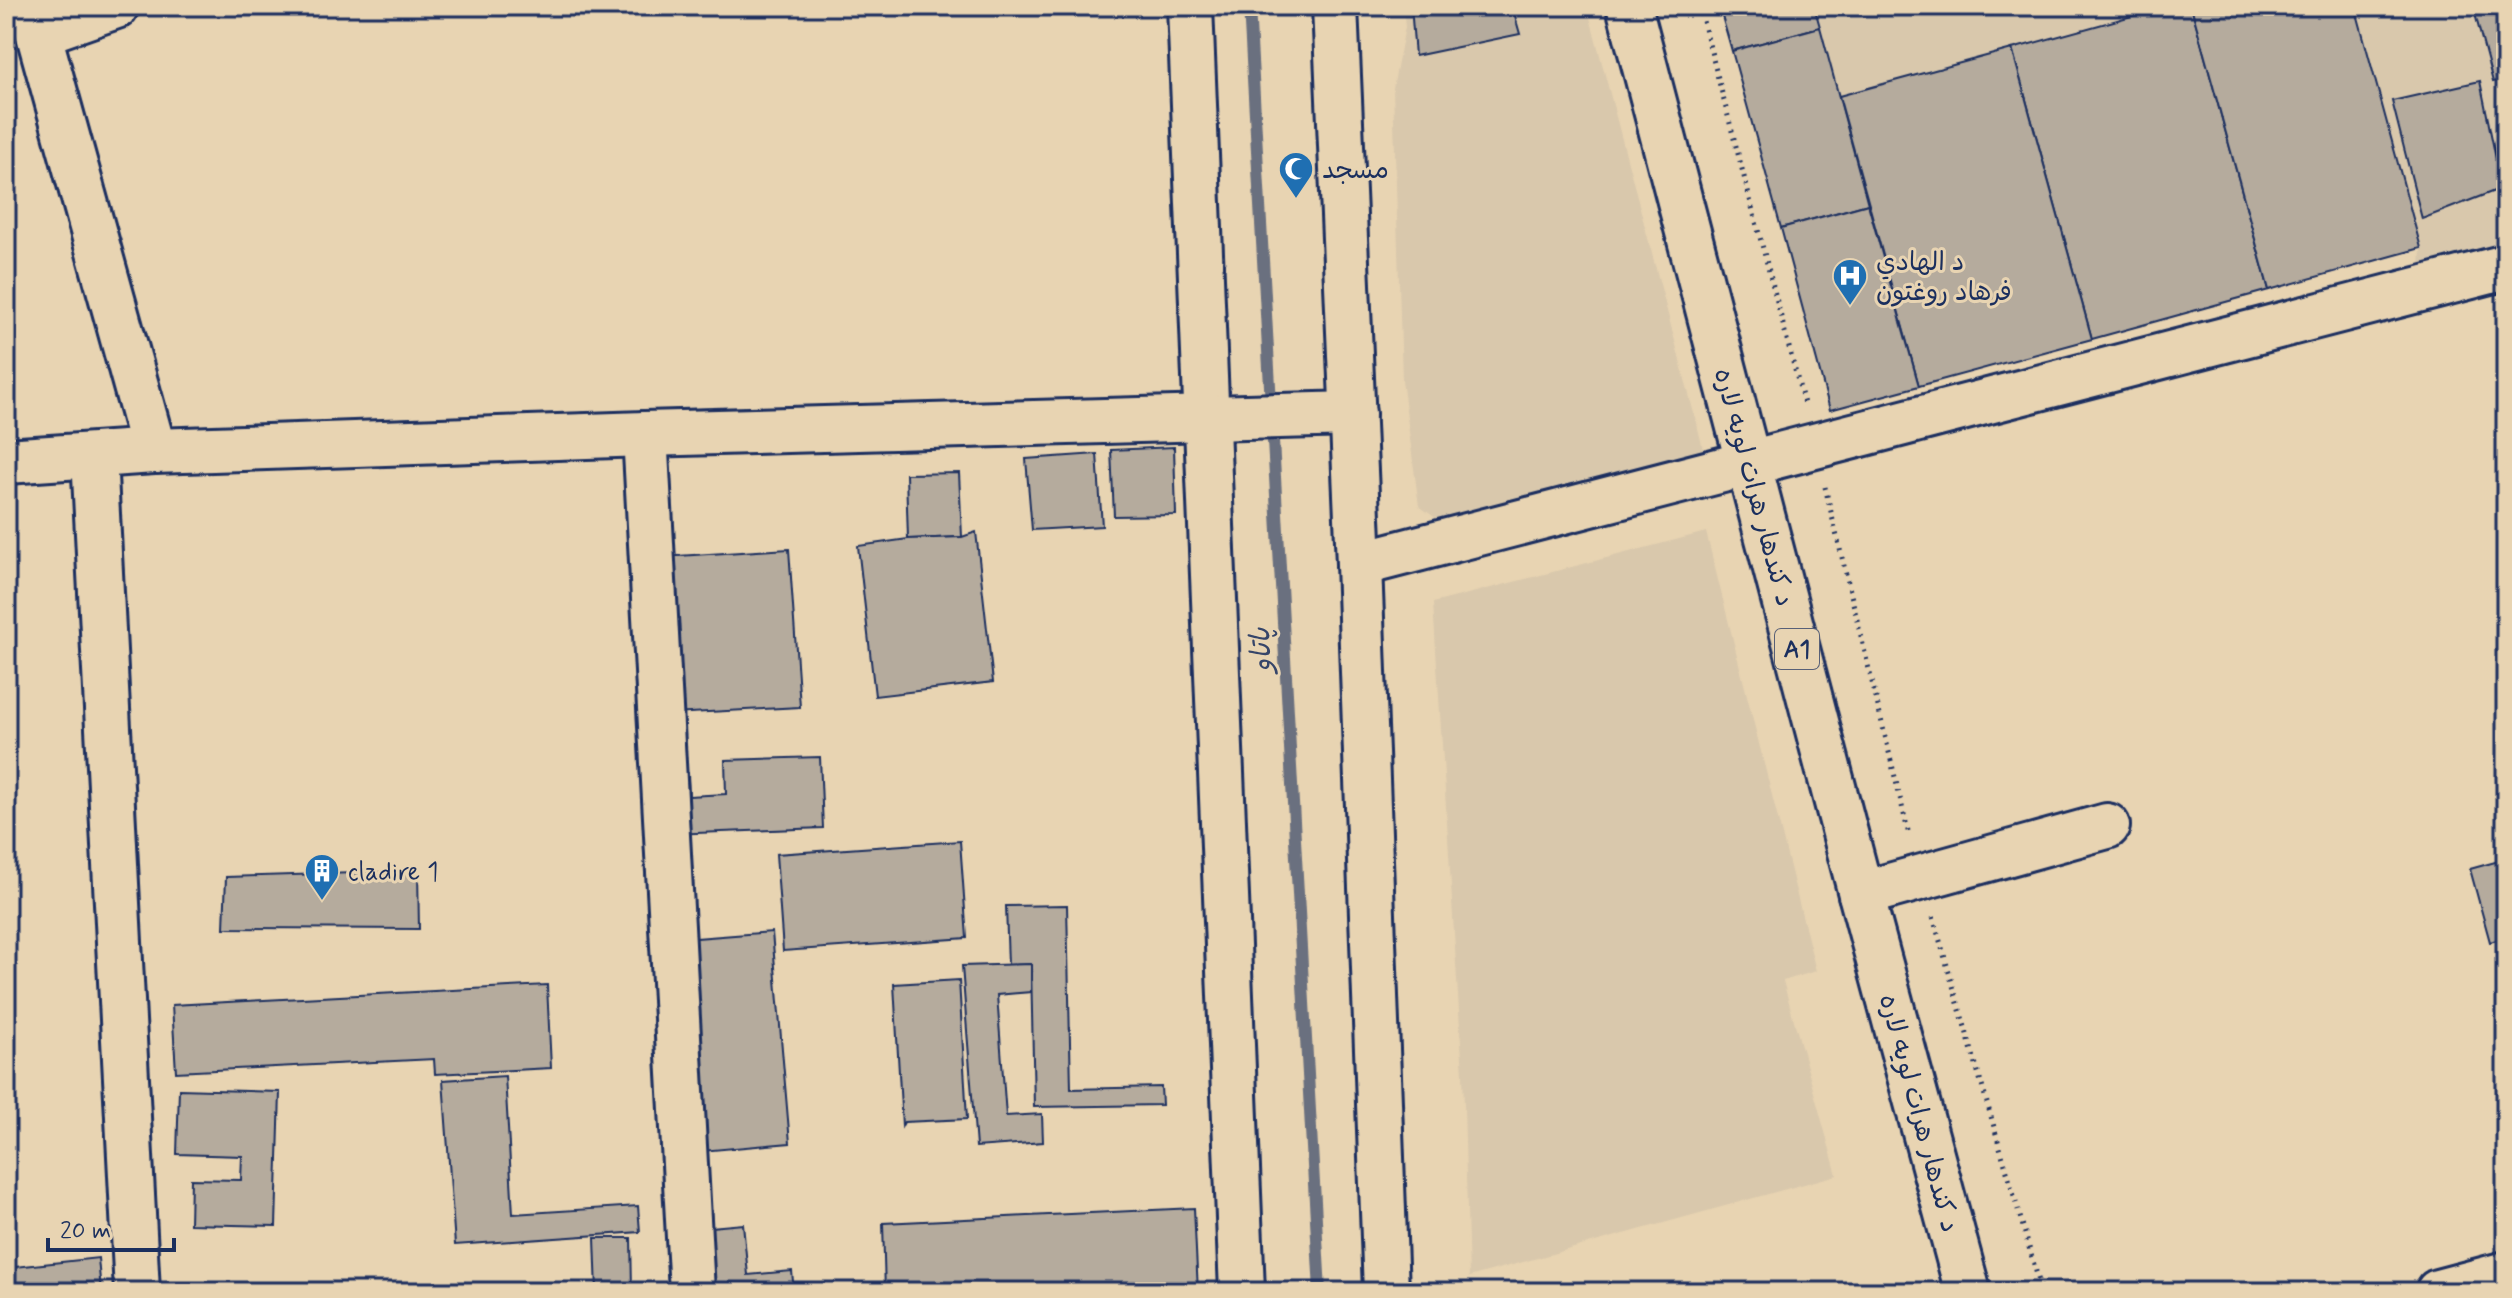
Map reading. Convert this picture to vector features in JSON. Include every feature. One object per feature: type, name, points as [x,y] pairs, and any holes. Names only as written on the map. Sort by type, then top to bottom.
[{"type":"street","points":[[116,6],[35,20],[154,451]]},
{"type":"street","points":[[1190,6],[1221,419],[1242,1292]]},
{"type":"street","points":[[1335,6],[1335,416],[1359,564],[1386,1292]]},
{"type":"street","name":"د کندهار هرات لویه لاره","points":[[1629,6],[1968,1292]]},
{"type":"street","points":[[1359,564],[2506,267]]},
{"type":"street","points":[[6,461],[154,451],[645,434],[1335,416]]},
{"type":"street","points":[[645,434],[692,1292]]},
{"type":"street","points":[[94,456],[137,1292]]},
{"type":"street","points":[[1861,894],[2107,826]]},
{"type":"street","points":[[2438,1292],[2506,1274]]},
{"type":"path","points":[[1699,6],[1815,446],[1921,877],[2042,1292]]},
{"type":"shaded area","points":[[1403,6],[1587,6],[1708,467],[1447,526],[1419,506],[1402,380],[1393,88],[1405,27]]},
{"type":"shaded area","points":[[1814,6],[2168,6],[1839,96]]},
{"type":"shaded area","points":[[2355,6],[2506,6],[2506,245],[2420,269],[2421,248]]},
{"type":"shaded area","points":[[1706,532],[1816,971],[1783,981],[1837,1175],[1469,1277],[1463,1074],[1433,603]]},
{"type":"building","points":[[1411,6],[1512,6],[1520,34],[1415,56]]},
{"type":"building","points":[[1719,6],[1814,6],[1820,27],[1732,51]]},
{"type":"building","points":[[2168,6],[2191,6],[2269,290],[2092,339],[2012,49]]},
{"type":"building","points":[[2191,6],[2355,6],[2421,248],[2269,290]]},
{"type":"building","points":[[2473,6],[2506,6],[2506,79],[2493,82]]},
{"type":"building","points":[[1820,27],[1868,204],[1781,228],[1732,51]]},
{"type":"building","points":[[2012,49],[2092,339],[1919,386],[1839,96]]},
{"type":"building","points":[[2480,81],[2502,188],[2422,219],[2392,101]]},
{"type":"building","name":"د الهادي فرهاد روغتون","points":[[1868,204],[1919,386],[1830,410],[1781,228]]},
{"type":"building","points":[[1174,447],[1176,515],[1114,516],[1111,450]]},
{"type":"building","points":[[1097,454],[1102,526],[1032,530],[1026,459]]},
{"type":"building","points":[[959,473],[962,537],[908,539],[906,474]]},
{"type":"building","points":[[976,532],[993,682],[875,696],[858,546],[908,539],[962,537]]},
{"type":"building","points":[[789,549],[800,707],[672,714],[662,557]]},
{"type":"building","points":[[820,757],[823,828],[671,834],[668,773],[688,773],[689,796],[726,794],[725,760]]},
{"type":"building","points":[[960,841],[967,938],[783,951],[776,854]]},
{"type":"building","points":[[2506,859],[2506,937],[2490,942],[2470,869]]},
{"type":"building","name":"cladire 1","points":[[418,871],[419,929],[224,928],[226,877]]},
{"type":"building","points":[[1067,905],[1071,1089],[1161,1087],[1162,1105],[1034,1107],[1031,964],[1008,965],[1006,906]]},
{"type":"building","points":[[772,932],[790,1143],[702,1151],[684,939]]},
{"type":"building","points":[[1031,964],[1031,992],[997,995],[1006,1116],[1042,1114],[1043,1142],[976,1147],[962,966]]},
{"type":"building","points":[[959,980],[967,1119],[904,1122],[902,1126],[894,984]]},
{"type":"building","points":[[547,985],[551,1068],[435,1074],[434,1059],[176,1072],[172,1005]]},
{"type":"building","points":[[505,1076],[513,1214],[638,1206],[640,1232],[455,1245],[443,1080]]},
{"type":"building","points":[[179,1089],[280,1092],[276,1226],[190,1224],[191,1179],[241,1180],[242,1156],[177,1154]]},
{"type":"building","points":[[1194,1208],[1198,1292],[885,1292],[883,1223]]},
{"type":"building","points":[[743,1224],[748,1275],[792,1271],[794,1292],[694,1292],[689,1229]]},
{"type":"building","points":[[595,1238],[631,1238],[632,1289],[686,1289],[686,1292],[597,1292]]},
{"type":"building","points":[[98,1258],[101,1292],[6,1292],[6,1268]]},
{"type":"waterway","name":"پاتاو","points":[[1249,6],[1320,1292]]},
{"type":"place","name":"مسجد","points":[[1296,200]]},
{"type":"place","name":"د الهادي فرهاد روغتون","points":[[1850,307]]},
{"type":"place","name":"cladire 1","points":[[322,902]]}]
